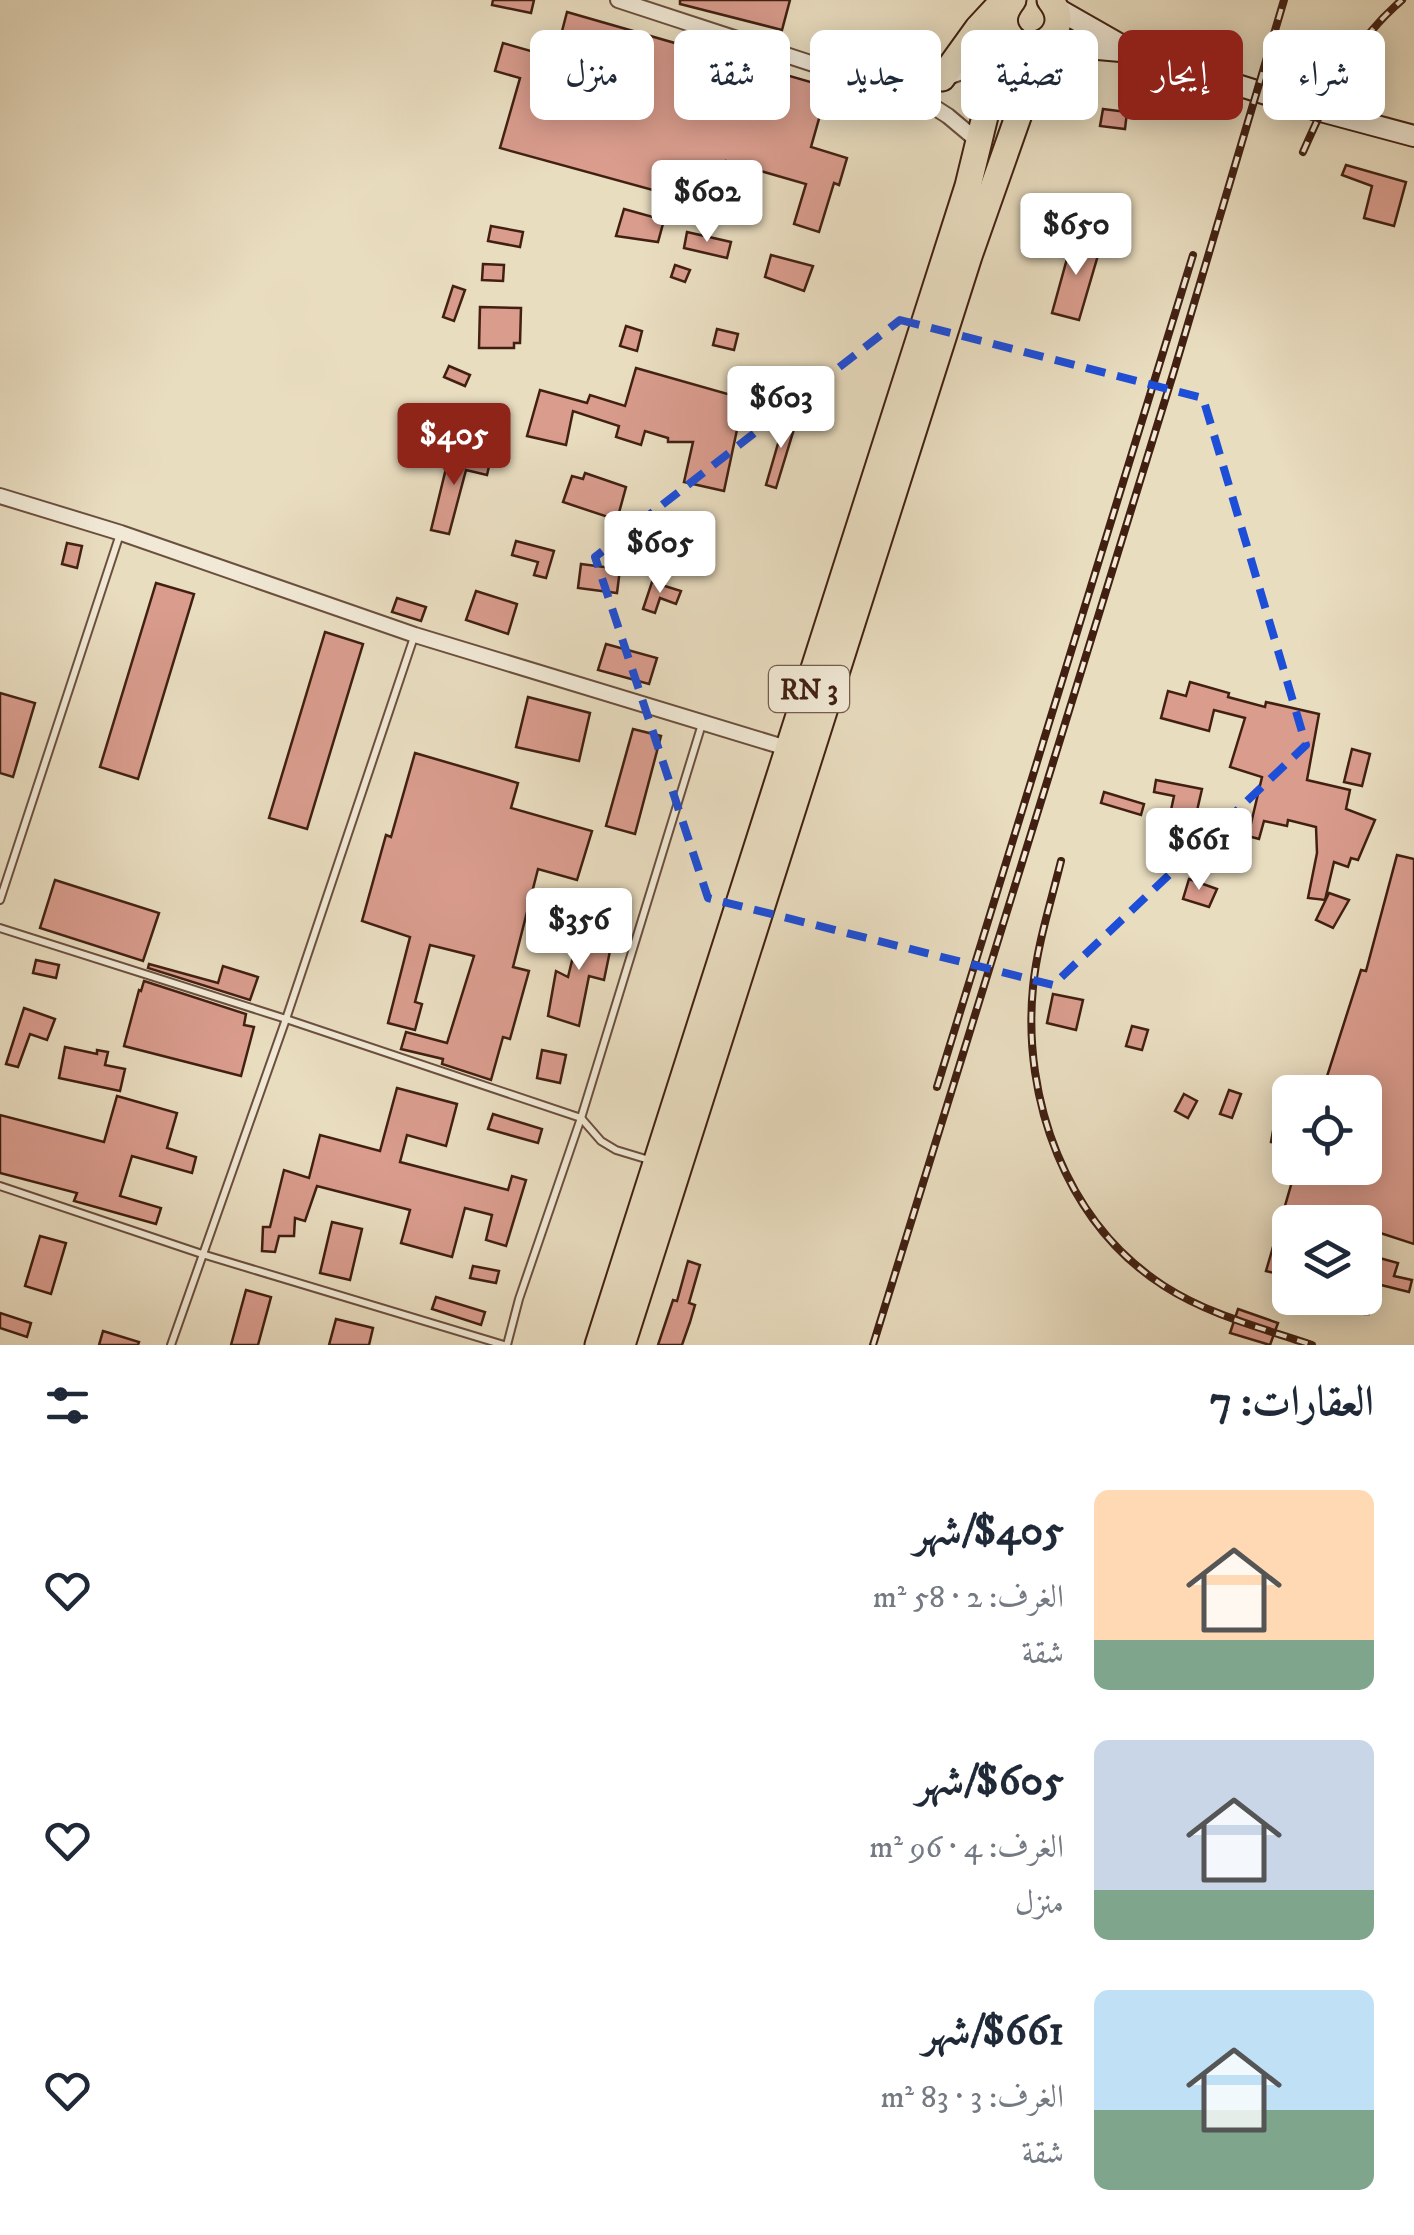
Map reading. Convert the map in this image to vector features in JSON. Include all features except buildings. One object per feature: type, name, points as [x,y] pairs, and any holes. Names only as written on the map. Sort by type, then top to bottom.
[{"type":"highway","points":[[942,78],[1004,0]]},
{"type":"highway","points":[[1006,30],[1005,13],[1013,0]]},
{"type":"highway","points":[[1054,3],[1055,30]]},
{"type":"highway","name":"RN 3","points":[[598,1345],[790,749],[985,120]]},
{"type":"highway","name":"RN 3","points":[[622,1345],[969,256],[1017,120]]},
{"type":"street","points":[[618,0],[810,63]]},
{"type":"street","points":[[1054,3],[1118,43]]},
{"type":"street","points":[[942,78],[961,72]]},
{"type":"street","points":[[1243,87],[1414,136]]},
{"type":"street","points":[[941,112],[979,142]]},
{"type":"street","points":[[0,496],[120,533],[414,635],[790,749]]},
{"type":"lane","points":[[0,900],[120,533]]},
{"type":"lane","points":[[171,1345],[286,1019],[414,635]]},
{"type":"lane","points":[[0,1186],[202,1254],[505,1345],[581,1118],[702,722]]},
{"type":"lane","points":[[0,928],[581,1118],[616,1150],[656,1162]]},
{"type":"highlighted area","points":[[900,320],[1203,398],[1306,745],[1053,985],[708,898],[595,557]]},
{"type":"railway","points":[[873,1345],[1174,371],[1284,0]]},
{"type":"railway","points":[[1303,152],[1356,51],[1402,0]]},
{"type":"railway","points":[[937,1087],[1193,255]]},
{"type":"railway","points":[[1061,861],[1038,955],[1031,1029],[1044,1114],[1077,1193],[1130,1260],[1164,1286],[1217,1313],[1312,1345]]}]
